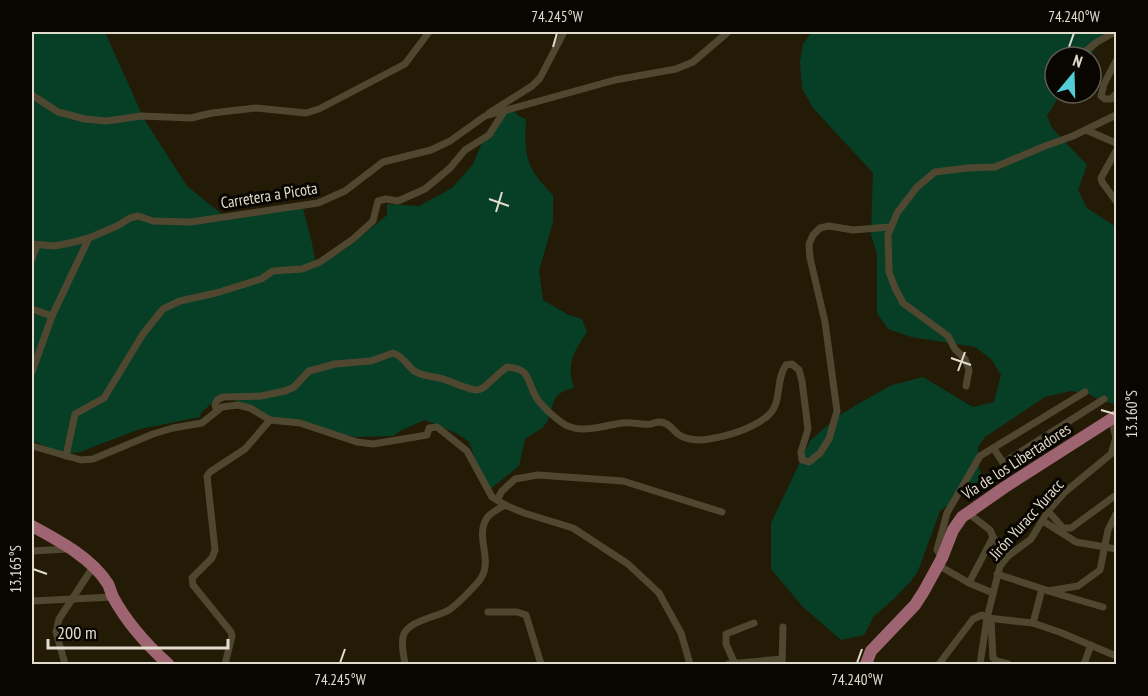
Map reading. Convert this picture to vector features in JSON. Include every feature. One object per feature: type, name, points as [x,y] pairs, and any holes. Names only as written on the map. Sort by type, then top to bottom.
[{"type":"highway","name":"Vía de los Libertadores","points":[[866,664],[871,651],[915,605],[940,561],[953,530],[967,512],[1114,417]]},
{"type":"highway","points":[[32,526],[93,567],[107,584],[141,640],[168,664]]},
{"type":"street","points":[[32,95],[58,112],[85,119],[107,121],[141,116],[191,118],[256,108],[306,113],[320,110],[405,63],[429,32]]},
{"type":"street","points":[[485,116],[497,106],[532,86],[540,78],[564,32]]},
{"type":"street","name":"Carretera a Picota","points":[[34,244],[54,246],[88,238],[138,216],[153,221],[191,222],[318,203],[345,191],[383,162],[431,150],[450,141],[485,116],[615,80],[676,69],[693,62],[728,32]]},
{"type":"street","points":[[1093,45],[1115,32]]},
{"type":"street","points":[[1116,61],[1104,84],[1101,96],[1111,99],[1116,94]]},
{"type":"street","points":[[66,456],[75,414],[104,398],[143,334],[163,309],[180,301],[261,279],[273,271],[302,269],[320,262],[352,239],[373,220],[378,201],[386,199],[399,201],[425,189],[450,168],[465,150],[489,135],[505,110]]},
{"type":"street","points":[[966,386],[969,370],[965,359],[955,349],[948,336],[903,303],[895,288],[889,272],[888,235],[897,213],[917,187],[935,172],[995,167],[1086,130],[1116,115]]},
{"type":"street","points":[[1086,130],[1116,143]]},
{"type":"street","points":[[1115,154],[1101,178],[1116,201]]},
{"type":"street","points":[[217,411],[215,405],[217,400],[223,397],[261,396],[285,391],[294,387],[309,370],[335,364],[370,361],[393,353],[404,358],[417,373],[447,381],[471,391],[481,390],[507,367],[515,367],[524,371],[530,379],[532,390],[538,401],[562,423],[576,429],[625,423],[662,422],[672,427],[679,435],[689,439],[708,439],[756,424],[768,416],[777,403],[783,369],[786,365],[792,364],[799,370],[802,381],[808,429],[801,455],[802,460],[809,462],[814,459],[829,439],[837,411],[825,322],[810,258],[809,244],[813,235],[820,228],[829,226],[853,230],[890,227]]},
{"type":"street","points":[[32,372],[52,316],[88,238]]},
{"type":"street","points":[[32,259],[34,244]]},
{"type":"street","points":[[32,309],[52,316]]},
{"type":"street","points":[[993,593],[969,583],[940,561],[937,542],[947,513],[980,456],[1084,392]]},
{"type":"street","points":[[994,448],[1005,465],[1104,399]]},
{"type":"street","points":[[32,446],[81,460],[93,459],[153,434],[202,423],[222,407],[238,405],[250,408],[270,420],[300,423],[334,436],[373,444],[427,435],[429,428],[437,428],[467,451],[492,497],[506,505],[573,528],[628,564],[659,592],[681,633],[690,664]]},
{"type":"street","name":"Jirón Yuracc Yuracc","points":[[989,619],[1000,566],[1008,556],[1031,538],[1048,511],[1065,492],[1111,454],[1116,438],[1114,417]]},
{"type":"street","points":[[225,664],[231,632],[192,581],[192,578],[212,558],[215,550],[207,476],[245,449],[270,420]]},
{"type":"street","points":[[497,500],[502,491],[515,479],[538,475],[563,478],[591,477],[623,481],[722,512]]},
{"type":"street","points":[[1048,511],[1063,528],[1071,528],[1116,495]]},
{"type":"street","points":[[405,664],[402,639],[405,632],[421,621],[451,609],[481,579],[486,561],[484,525],[493,512],[506,505]]},
{"type":"street","points":[[967,512],[990,530],[1008,556]]},
{"type":"street","points":[[1045,590],[1078,586],[1100,570],[1108,530],[1116,514]]},
{"type":"street","points":[[1043,520],[1076,542],[1116,549]]},
{"type":"street","points":[[969,583],[993,537]]},
{"type":"street","points":[[32,551],[69,549]]},
{"type":"street","points":[[65,664],[56,632],[59,619],[93,567]]},
{"type":"street","points":[[997,574],[1103,607]]},
{"type":"street","points":[[1033,623],[1045,590]]},
{"type":"street","points":[[32,601],[113,597]]},
{"type":"street","points":[[488,612],[517,612],[526,615],[541,664]]},
{"type":"street","points":[[939,664],[974,619],[982,615],[989,619],[1033,623],[1116,656]]},
{"type":"street","points":[[989,619],[992,654],[998,663],[1008,664]]},
{"type":"street","points":[[980,664],[989,619]]},
{"type":"street","points":[[754,623],[726,634],[726,644],[733,664],[782,662],[783,627]]},
{"type":"street","points":[[1084,664],[1091,645]]},
{"type":"green space","points":[[32,32],[105,32],[144,119],[187,186],[223,215],[302,204],[316,266],[347,248],[387,215],[387,204],[419,206],[452,188],[473,164],[482,143],[505,110],[514,108],[517,115],[526,119],[527,153],[532,169],[553,195],[553,222],[539,271],[543,300],[569,315],[582,319],[587,332],[572,359],[571,372],[574,388],[558,395],[547,422],[525,439],[519,466],[487,492],[469,442],[458,434],[425,420],[393,436],[355,437],[266,418],[230,398],[214,401],[201,413],[200,417],[140,429],[80,452],[66,454],[32,441]]},
{"type":"green space","points":[[812,32],[1116,32],[1099,45],[1043,45],[1043,105],[1054,105],[1047,116],[1052,128],[1087,165],[1078,190],[1087,208],[1116,227],[1116,404],[1101,401],[1087,393],[1071,391],[1045,397],[985,437],[978,447],[979,468],[986,485],[966,492],[940,511],[918,571],[911,581],[874,616],[864,635],[841,640],[803,607],[771,569],[771,523],[810,441],[838,416],[892,385],[923,377],[973,407],[994,402],[1001,375],[991,359],[975,347],[911,337],[888,329],[877,313],[877,254],[871,235],[873,173],[813,108],[802,88],[800,62],[803,44]]}]
